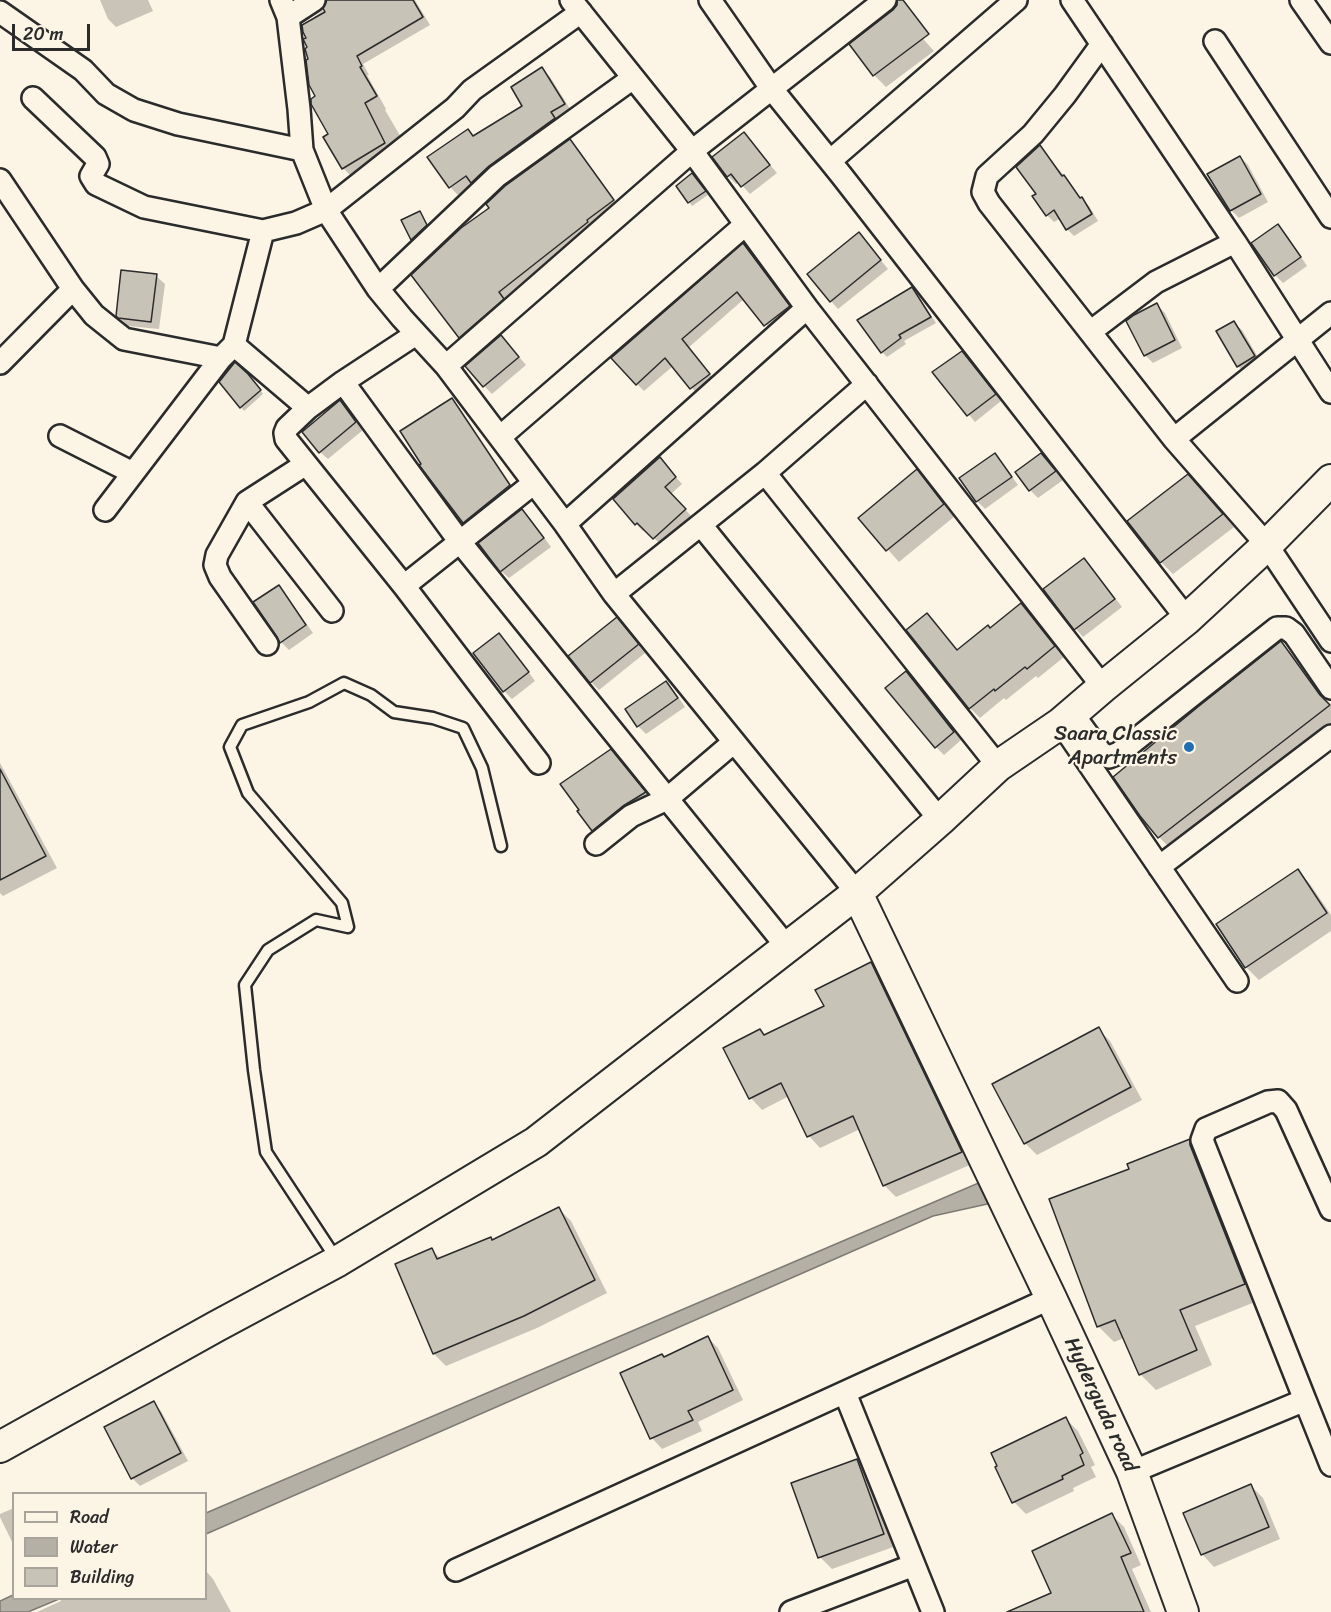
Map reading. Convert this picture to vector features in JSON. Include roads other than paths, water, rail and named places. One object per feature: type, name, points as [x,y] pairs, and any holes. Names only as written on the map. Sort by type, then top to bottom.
[{"type":"main road","points":[[0,1447],[216,1326],[338,1261],[536,1142],[857,894],[998,766],[1066,718],[1187,619],[1267,545],[1331,480]]},
{"type":"main road","name":"Hyderguda road","points":[[857,894],[1132,1472],[1183,1612]]},
{"type":"street","points":[[314,0],[284,9],[299,109],[302,150],[326,210],[378,289],[446,366],[565,524],[614,594],[857,894]]},
{"type":"street","points":[[711,0],[771,88],[1187,619]]},
{"type":"street","points":[[446,366],[692,151],[885,0]]},
{"type":"street","points":[[830,161],[1016,0]]},
{"type":"street","points":[[1072,0],[1236,242],[1331,392]]},
{"type":"street","points":[[1301,0],[1331,43]]},
{"type":"street","points":[[33,98],[94,157],[98,164],[91,176],[96,184],[144,207],[263,231],[296,223],[326,210],[455,108],[472,90],[576,6],[692,151],[807,308],[1103,687]]},
{"type":"street","points":[[0,12],[83,70],[106,94],[134,110],[178,124],[302,150]]},
{"type":"street","points":[[1215,41],[1331,217]]},
{"type":"street","points":[[1102,44],[1033,134],[987,176],[983,192],[989,203],[1174,439],[1267,545],[1331,641]]},
{"type":"street","points":[[378,289],[497,176],[633,78]]},
{"type":"street","points":[[0,180],[73,289],[94,315],[124,339],[228,351],[308,408]]},
{"type":"street","points":[[500,436],[745,225]]},
{"type":"street","points":[[105,510],[228,351],[263,231]]},
{"type":"street","points":[[1090,332],[1156,282],[1236,242]]},
{"type":"street","points":[[0,363],[73,289]]},
{"type":"street","points":[[565,524],[807,308]]},
{"type":"street","points":[[1174,439],[1331,314]]},
{"type":"street","points":[[416,334],[308,408],[287,428],[286,439],[404,586],[539,763]]},
{"type":"street","points":[[343,382],[460,542],[787,947]]},
{"type":"street","points":[[614,594],[765,473],[867,384]]},
{"type":"street","points":[[60,436],[133,473]]},
{"type":"street","points":[[267,644],[220,577],[215,565],[217,555],[247,502],[306,464]]},
{"type":"street","points":[[765,473],[998,766]]},
{"type":"street","points":[[404,586],[534,483]]},
{"type":"street","points":[[247,502],[332,611]]},
{"type":"street","points":[[700,525],[940,820]]},
{"type":"street","points":[[1066,718],[1101,753],[1109,757],[1119,753],[1277,628],[1286,628],[1294,634],[1331,688]]},
{"type":"street","points":[[1066,718],[1159,867],[1237,981]]},
{"type":"street","points":[[1159,867],[1331,736]]},
{"type":"street","points":[[596,844],[631,816],[667,798],[734,742]]},
{"type":"street","points":[[1331,1209],[1286,1110],[1278,1101],[1268,1102],[1206,1129],[1202,1140],[1331,1465]]},
{"type":"street","points":[[456,1570],[1051,1298]]},
{"type":"street","points":[[845,1393],[933,1612]]},
{"type":"street","points":[[1132,1472],[1305,1400]]},
{"type":"street","points":[[791,1612],[914,1565]]},
{"type":"lane","points":[[338,1261],[266,1152],[245,985],[268,950],[316,920],[348,927],[342,903],[248,793],[230,747],[242,725],[309,702],[344,683],[371,695],[393,712],[433,718],[463,728],[482,768],[501,846]]},
{"type":"water","points":[[988,1179],[1001,1201],[933,1216],[207,1534],[207,1513]]},
{"type":"water","points":[[12,1595],[12,1600],[57,1600],[28,1612],[0,1612],[0,1601]]},
{"type":"place","name":"Saara Classic Apartments","points":[[1189,747]]}]
